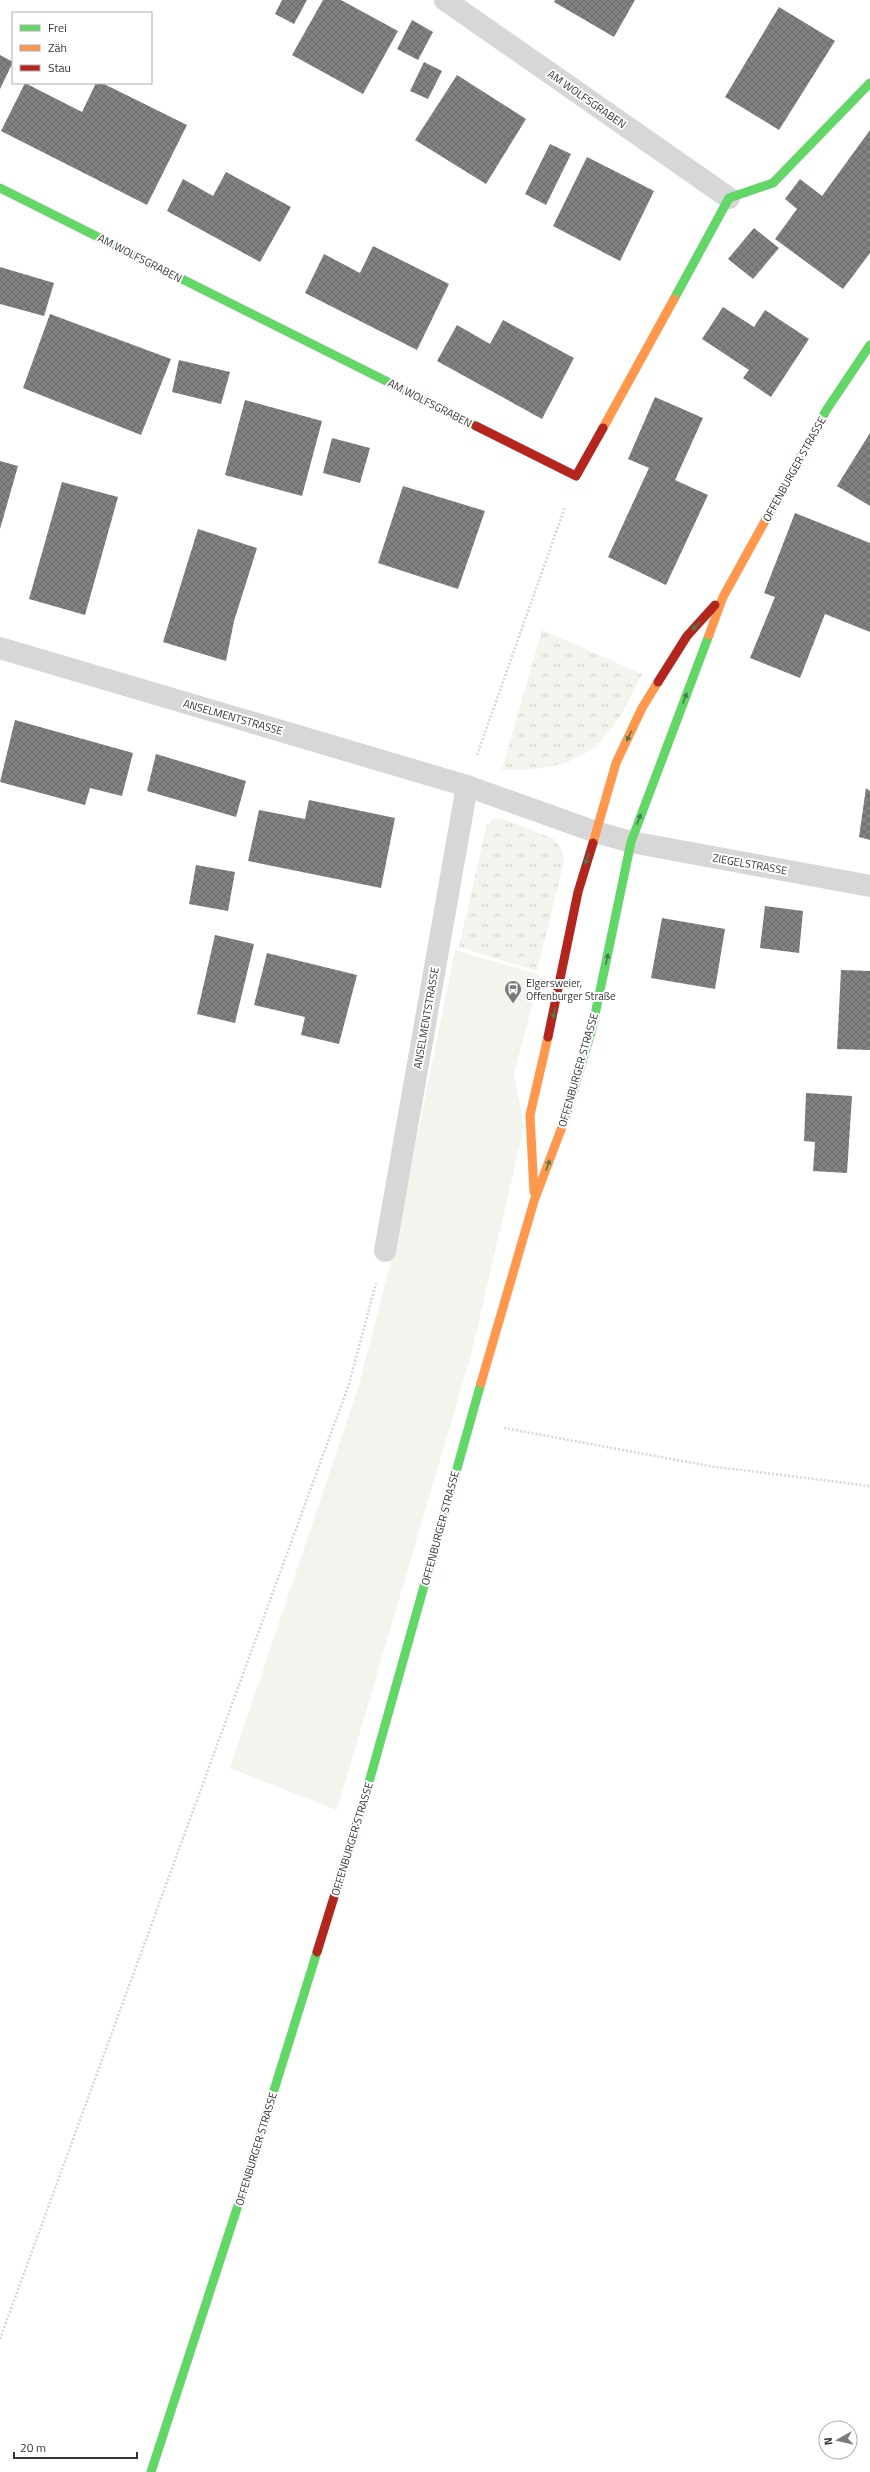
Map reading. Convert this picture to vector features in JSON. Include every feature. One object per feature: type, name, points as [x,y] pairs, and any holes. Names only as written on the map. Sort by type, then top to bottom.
[{"type":"street","name":"AM WOLFSGRABEN","points":[[445,0],[729,198]]},
{"type":"street","points":[[576,476],[729,198],[773,183],[870,83]]},
{"type":"street","name":"AM WOLFSGRABEN","points":[[0,188],[576,476]]},
{"type":"street","name":"OFFENBURGER STRASSE","points":[[151,2472],[242,2193],[376,1761],[470,1422],[534,1201],[568,1111],[592,1029],[631,842],[723,597],[827,409],[870,345]]},
{"type":"street","name":"OFFENBURGER STRASSE","points":[[534,1201],[530,1115],[558,996],[578,892],[616,763],[642,708],[687,636],[723,597]]},
{"type":"street","name":"ANSELMENTSTRASSE","points":[[0,648],[467,786],[596,832]]},
{"type":"street","name":"ANSELMENTSTRASSE","points":[[385,1251],[467,786]]},
{"type":"street","points":[[596,832],[631,842]]},
{"type":"street","name":"ZIEGELSTRASSE","points":[[631,842],[870,886]]},
{"type":"path","points":[[467,786],[576,476]]},
{"type":"path","points":[[0,2339],[349,1384],[385,1251]]},
{"type":"path","points":[[470,1422],[710,1466],[870,1486]]},
{"type":"green space","points":[[542,630],[642,674],[630,699],[617,720],[605,737],[590,750],[574,759],[554,766],[502,770]]},
{"type":"green space","points":[[500,818],[554,839],[562,850],[564,861],[537,971],[459,947],[486,828],[492,819]]},
{"type":"green space","points":[[455,950],[540,975],[514,1074],[524,1127],[471,1355],[337,1810],[230,1768],[359,1385],[395,1245]]},
{"type":"building","points":[[282,0],[307,0],[294,24],[275,14]]},
{"type":"building","points":[[323,0],[341,0],[398,31],[363,94],[292,55]]},
{"type":"building","points":[[555,0],[635,0],[614,37],[554,2]]},
{"type":"building","points":[[779,7],[835,41],[779,130],[725,97]]},
{"type":"building","points":[[412,20],[433,32],[418,60],[397,49]]},
{"type":"building","points":[[0,55],[12,61],[12,64],[0,89]]},
{"type":"building","points":[[424,62],[442,71],[428,99],[410,91]]},
{"type":"building","points":[[457,75],[526,119],[486,184],[415,140]]},
{"type":"building","points":[[24,84],[82,112],[96,84],[104,84],[187,125],[147,205],[1,131]]},
{"type":"building","points":[[870,130],[870,253],[843,289],[775,239],[797,209],[785,199],[800,179],[822,196]]},
{"type":"building","points":[[550,144],[571,154],[546,205],[525,194]]},
{"type":"building","points":[[587,157],[654,191],[620,261],[553,226]]},
{"type":"building","points":[[226,172],[291,207],[260,262],[167,211],[183,179],[213,196]]},
{"type":"building","points":[[754,228],[779,248],[753,279],[728,259]]},
{"type":"building","points":[[373,246],[449,284],[417,350],[305,293],[324,254],[360,273]]},
{"type":"building","points":[[0,267],[54,283],[44,316],[0,304]]},
{"type":"building","points":[[723,307],[754,327],[765,310],[809,339],[771,397],[743,378],[749,370],[702,339]]},
{"type":"building","points":[[50,314],[171,359],[141,435],[23,388]]},
{"type":"building","points":[[503,320],[574,358],[542,419],[437,361],[457,325],[490,344]]},
{"type":"building","points":[[179,360],[230,372],[221,404],[172,392]]},
{"type":"building","points":[[655,397],[703,418],[675,480],[708,495],[666,585],[608,557],[649,468],[628,459]]},
{"type":"building","points":[[245,400],[322,421],[302,496],[225,475]]},
{"type":"building","points":[[870,433],[870,506],[837,486]]},
{"type":"building","points":[[332,438],[370,448],[360,483],[323,473]]},
{"type":"building","points":[[0,461],[18,466],[0,529]]},
{"type":"building","points":[[62,482],[118,497],[85,615],[29,599]]},
{"type":"building","points":[[403,486],[485,511],[458,589],[378,563]]},
{"type":"building","points":[[795,513],[870,543],[870,632],[825,614],[800,678],[750,658],[775,597],[764,593]]},
{"type":"building","points":[[198,529],[257,548],[234,621],[226,661],[163,642]]},
{"type":"building","points":[[15,720],[133,753],[122,796],[90,788],[85,805],[0,782]]},
{"type":"building","points":[[156,754],[246,781],[236,817],[147,791]]},
{"type":"building","points":[[866,788],[870,791],[870,840],[859,837]]},
{"type":"building","points":[[309,800],[395,818],[381,888],[248,861],[259,810],[305,819]]},
{"type":"building","points":[[196,865],[235,872],[228,911],[189,904]]},
{"type":"building","points":[[765,906],[803,911],[799,953],[760,948]]},
{"type":"building","points":[[662,918],[725,929],[715,989],[651,978]]},
{"type":"building","points":[[215,935],[254,944],[235,1023],[197,1014]]},
{"type":"building","points":[[267,953],[357,975],[339,1044],[301,1035],[305,1017],[254,1005]]},
{"type":"building","points":[[841,970],[870,971],[870,1050],[837,1049]]},
{"type":"building","points":[[806,1093],[852,1096],[847,1173],[813,1171],[815,1142],[804,1141]]},
{"type":"traffic: fast","points":[[674,299],[729,198],[773,183],[870,83]]},
{"type":"traffic: fast","points":[[0,188],[476,426]]},
{"type":"traffic: fast","points":[[797,463],[827,409],[870,345]]},
{"type":"traffic: fast","points":[[565,1119],[592,1029],[631,842],[709,635]]},
{"type":"traffic: fast","points":[[364,1800],[481,1383]]},
{"type":"traffic: fast","points":[[151,2472],[242,2193],[317,1952]]},
{"type":"traffic: slow","points":[[603,428],[674,299]]},
{"type":"traffic: slow","points":[[709,635],[723,597],[797,463]]},
{"type":"traffic: slow","points":[[593,843],[616,763],[642,708],[658,682]]},
{"type":"traffic: slow","points":[[534,1192],[530,1115],[548,1037]]},
{"type":"traffic: slow","points":[[481,1383],[534,1201],[565,1119]]},
{"type":"traffic: jam","points":[[476,426],[576,476],[603,428]]},
{"type":"traffic: jam","points":[[658,682],[687,636],[715,605]]},
{"type":"traffic: jam","points":[[548,1037],[578,892],[593,843]]},
{"type":"traffic: jam","points":[[317,1952],[364,1800]]},
{"type":"place","name":"Elgersweier, Offenburger Straße","points":[[513,1004]]}]
